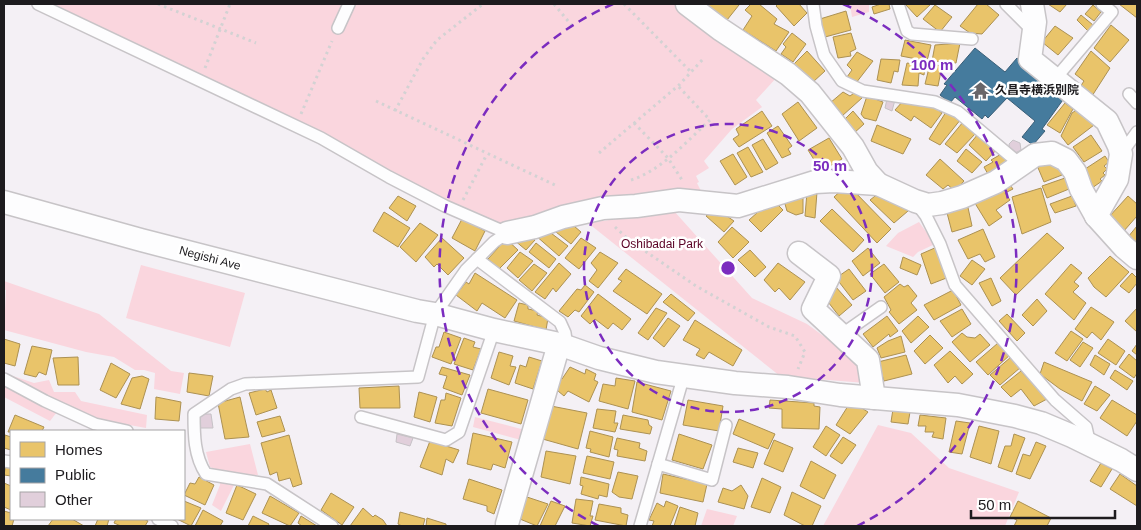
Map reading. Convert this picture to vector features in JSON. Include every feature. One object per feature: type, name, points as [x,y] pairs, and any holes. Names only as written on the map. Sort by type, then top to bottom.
[{"type":"street","points":[[687,4],[720,29],[788,74],[810,93],[853,147],[867,172],[878,184]]},
{"type":"street","points":[[1032,4],[1035,22],[1030,59],[1107,121],[1119,146],[1121,154],[1118,179],[1096,216]]},
{"type":"street","points":[[507,233],[596,210],[680,200],[738,206],[815,182],[834,181],[878,184],[915,201],[928,204],[942,204],[996,182],[1035,155],[1052,153],[1066,160],[1075,172],[1081,189],[1096,216],[1124,247],[1137,258]]},
{"type":"street","name":"Negishi Ave","points":[[4,202],[141,240],[563,346],[599,358],[656,372],[735,383],[958,405],[1014,416],[1041,423],[1090,444],[1137,470]]},
{"type":"street","points":[[799,253],[829,276],[813,310],[868,360],[874,398]]},
{"type":"street","points":[[507,524],[563,346]]},
{"type":"lane","points":[[38,4],[321,138],[389,177],[456,211],[507,233]]},
{"type":"lane","points":[[338,28],[349,4]]},
{"type":"lane","points":[[813,4],[816,26],[824,54],[842,81],[863,91],[935,102],[958,112],[1020,164]]},
{"type":"lane","points":[[898,4],[907,31],[912,34],[972,39]]},
{"type":"lane","points":[[1006,4],[1034,33]]},
{"type":"lane","points":[[1055,79],[1112,12],[1102,4]]},
{"type":"lane","points":[[1129,94],[1137,103]]},
{"type":"lane","points":[[1121,154],[1134,139],[1137,132]]},
{"type":"lane","points":[[915,201],[926,216],[940,244],[955,285],[1055,400],[1086,427],[1090,444]]},
{"type":"lane","points":[[332,526],[267,484],[206,474],[196,446],[194,414],[206,404],[231,389],[245,384],[418,377],[426,313],[494,242],[507,233]]},
{"type":"lane","points":[[477,259],[560,322],[565,334],[563,346]]},
{"type":"lane","points":[[841,335],[881,306]]},
{"type":"lane","points":[[362,417],[446,440],[459,432],[494,330]]},
{"type":"lane","points":[[640,526],[684,375]]},
{"type":"lane","points":[[4,379],[45,401],[95,424],[122,430]]},
{"type":"lane","points":[[658,464],[712,480],[726,425]]},
{"type":"lane","points":[[185,443],[196,446]]},
{"type":"lane","points":[[160,520],[172,526]]},
{"type":"path","points":[[158,4],[256,42]]},
{"type":"path","points":[[202,74],[230,4]]},
{"type":"path","points":[[396,110],[424,59],[437,40],[483,4]]},
{"type":"path","points":[[554,4],[573,27]]},
{"type":"path","points":[[624,4],[690,71]]},
{"type":"path","points":[[295,126],[338,28]]},
{"type":"path","points":[[599,153],[678,86],[704,58]]},
{"type":"path","points":[[631,180],[648,174],[710,120],[678,86]]},
{"type":"path","points":[[376,101],[557,186]]},
{"type":"path","points":[[634,123],[668,158],[685,187]]},
{"type":"path","points":[[456,211],[465,198],[487,154]]},
{"type":"path","points":[[596,210],[629,240],[696,286],[769,327],[795,336],[805,352],[800,366],[788,387]]},
{"type":"green space","points":[[47,4],[675,4],[725,41],[778,76],[756,100],[762,107],[732,129],[704,161],[709,168],[696,176],[701,191],[510,228],[490,221],[422,189]]},
{"type":"green space","points":[[850,4],[869,4],[869,12],[852,17]]},
{"type":"green space","name":"Oshibadai Park","points":[[674,211],[752,298],[807,324],[859,362],[865,383],[780,376],[588,223]]},
{"type":"green space","points":[[919,222],[935,244],[918,252],[913,257],[886,246],[898,233]]},
{"type":"green space","points":[[141,265],[245,293],[230,347],[126,318]]},
{"type":"green space","points":[[4,281],[99,314],[171,371],[184,373],[180,394],[154,389],[155,373],[135,370],[114,357],[86,352],[4,330],[6,290],[4,290]]},
{"type":"green space","points":[[4,373],[34,383],[49,380],[54,392],[75,392],[81,401],[147,415],[146,428],[96,419],[63,404],[50,421],[4,397]]},
{"type":"green space","points":[[475,417],[525,430],[521,440],[473,427]]},
{"type":"green space","points":[[878,425],[911,433],[949,468],[1019,492],[1005,526],[823,526]]},
{"type":"green space","points":[[250,444],[258,475],[239,475],[221,511],[212,505],[220,485],[221,471],[210,467],[206,452]]},
{"type":"green space","points":[[707,509],[737,516],[733,526],[701,526]]},
{"type":"building: Homes","points":[[704,4],[737,4],[739,5],[727,20]]},
{"type":"building: Homes","points":[[751,4],[759,4],[777,19],[774,24],[789,32],[776,51],[743,30],[752,16],[745,10]]},
{"type":"building: Homes","points":[[778,4],[799,4],[807,13],[794,26],[776,6]]},
{"type":"building: Homes","points":[[889,4],[890,9],[874,14],[872,7]]},
{"type":"building: Homes","points":[[905,4],[931,4],[917,17]]},
{"type":"building: Homes","points":[[978,4],[986,4],[999,15],[982,34],[970,33],[960,26]]},
{"type":"building: Homes","points":[[1048,4],[1067,4],[1060,12]]},
{"type":"building: Homes","points":[[1119,4],[1137,4],[1137,18]]},
{"type":"building: Homes","points":[[935,5],[952,17],[940,32],[923,19]]},
{"type":"building: Homes","points":[[1093,5],[1101,12],[1094,21],[1085,14]]},
{"type":"building: Homes","points":[[846,11],[851,30],[825,37],[820,19]]},
{"type":"building: Homes","points":[[1081,15],[1093,25],[1088,31],[1077,20]]},
{"type":"building: Homes","points":[[1111,25],[1129,40],[1110,62],[1094,48]]},
{"type":"building: Homes","points":[[1055,26],[1073,38],[1058,55],[1042,42]]},
{"type":"building: Homes","points":[[792,33],[806,44],[793,62],[781,54],[786,47],[783,44]]},
{"type":"building: Homes","points":[[851,33],[856,49],[850,52],[851,56],[838,58],[833,37]]},
{"type":"building: Homes","points":[[905,40],[931,45],[927,61],[901,56]]},
{"type":"building: Homes","points":[[960,43],[956,63],[932,61],[935,45]]},
{"type":"building: Homes","points":[[807,51],[825,71],[813,82],[792,66]]},
{"type":"building: Homes","points":[[1091,51],[1110,68],[1092,96],[1080,87],[1084,81],[1075,74]]},
{"type":"building: Homes","points":[[857,52],[873,61],[856,83],[847,77],[852,70],[847,65]]},
{"type":"building: Homes","points":[[881,59],[900,60],[898,72],[894,71],[891,83],[877,80]]},
{"type":"building: Homes","points":[[907,63],[925,66],[924,75],[919,73],[918,86],[902,85]]},
{"type":"building: Homes","points":[[930,64],[942,66],[938,86],[925,84]]},
{"type":"building: Homes","points":[[857,91],[862,98],[842,116],[830,103],[843,92],[850,96]]},
{"type":"building: Homes","points":[[867,96],[883,102],[876,121],[864,118],[861,114]]},
{"type":"building: Homes","points":[[903,101],[930,103],[942,113],[931,128],[914,116],[911,121],[895,110]]},
{"type":"building: Homes","points":[[798,102],[817,128],[799,141],[782,114]]},
{"type":"building: Homes","points":[[1065,103],[1073,109],[1060,133],[1047,125]]},
{"type":"building: Homes","points":[[1081,107],[1094,125],[1068,145],[1061,136],[1072,113]]},
{"type":"building: Homes","points":[[762,111],[772,126],[739,147],[733,139],[739,135],[736,129]]},
{"type":"building: Homes","points":[[853,111],[864,124],[853,134],[844,120]]},
{"type":"building: Homes","points":[[946,112],[961,119],[940,145],[929,139]]},
{"type":"building: Homes","points":[[963,122],[976,133],[957,153],[945,144]]},
{"type":"building: Homes","points":[[877,125],[911,139],[903,154],[871,141]]},
{"type":"building: Homes","points":[[778,126],[792,146],[788,149],[791,154],[782,158],[767,133]]},
{"type":"building: Homes","points":[[978,134],[997,149],[986,161],[969,145]]},
{"type":"building: Homes","points":[[1091,135],[1102,151],[1084,162],[1073,147]]},
{"type":"building: Homes","points":[[829,138],[842,159],[821,171],[808,150]]},
{"type":"building: Homes","points":[[763,139],[778,163],[766,170],[752,145]]},
{"type":"building: Homes","points":[[748,147],[763,172],[751,177],[737,153]]},
{"type":"building: Homes","points":[[966,149],[982,162],[972,173],[957,161]]},
{"type":"building: Homes","points":[[1003,153],[1011,163],[989,176],[984,167]]},
{"type":"building: Homes","points":[[733,154],[747,177],[735,185],[720,161]]},
{"type":"building: Homes","points":[[1105,156],[1109,162],[1104,166],[1107,169],[1103,173],[1105,175],[1100,179],[1102,181],[1092,188],[1082,171]]},
{"type":"building: Homes","points":[[940,159],[964,181],[955,191],[948,185],[943,189],[926,175]]},
{"type":"building: Homes","points":[[1056,161],[1062,175],[1044,182],[1036,163]]},
{"type":"building: Homes","points":[[1065,178],[1069,189],[1047,198],[1042,186]]},
{"type":"building: Homes","points":[[1007,181],[1013,189],[1005,193],[1010,200],[996,210],[1002,217],[989,226],[973,200]]},
{"type":"building: Homes","points":[[849,186],[891,229],[877,243],[834,197],[845,187]]},
{"type":"building: Homes","points":[[1041,188],[1051,222],[1022,234],[1012,197]]},
{"type":"building: Homes","points":[[803,191],[803,213],[796,215],[787,211],[783,197]]},
{"type":"building: Homes","points":[[807,192],[817,192],[815,218],[805,216]]},
{"type":"building: Homes","points":[[879,193],[895,199],[908,211],[894,223],[870,200]]},
{"type":"building: Homes","points":[[398,196],[416,206],[407,221],[389,208]]},
{"type":"building: Homes","points":[[1072,196],[1076,206],[1055,213],[1050,204]]},
{"type":"building: Homes","points":[[1128,196],[1137,204],[1137,216],[1123,232],[1108,218]]},
{"type":"building: Homes","points":[[775,202],[783,210],[761,232],[749,220],[767,204],[771,208]]},
{"type":"building: Homes","points":[[967,203],[972,226],[952,232],[946,209]]},
{"type":"building: Homes","points":[[715,208],[734,221],[724,232],[706,216]]},
{"type":"building: Homes","points":[[832,209],[864,240],[853,252],[820,221]]},
{"type":"building: Homes","points":[[384,212],[410,228],[398,247],[373,231]]},
{"type":"building: Homes","points":[[462,219],[485,231],[475,251],[452,238]]},
{"type":"building: Homes","points":[[567,220],[581,232],[571,244],[551,228]]},
{"type":"building: Homes","points":[[420,223],[438,235],[416,262],[400,247]]},
{"type":"building: Homes","points":[[1137,226],[1137,244],[1128,237]]},
{"type":"building: Homes","points":[[543,227],[568,246],[559,256],[535,235]]},
{"type":"building: Homes","points":[[732,227],[749,242],[733,258],[718,242]]},
{"type":"building: Homes","points":[[983,229],[995,257],[985,262],[980,254],[968,259],[958,240]]},
{"type":"building: Homes","points":[[526,233],[535,240],[526,250],[514,240]]},
{"type":"building: Homes","points":[[1047,233],[1064,248],[1016,295],[1000,278]]},
{"type":"building: Homes","points":[[442,238],[464,258],[448,275],[437,264],[434,267],[425,257]]},
{"type":"building: Homes","points":[[581,238],[596,248],[579,269],[565,258]]},
{"type":"building: Homes","points":[[506,239],[518,250],[499,269],[488,259]]},
{"type":"building: Homes","points":[[536,243],[556,259],[549,268],[529,252]]},
{"type":"building: Homes","points":[[937,247],[949,277],[931,284],[921,254]]},
{"type":"building: Homes","points":[[868,248],[880,263],[863,276],[852,261]]},
{"type":"building: Homes","points":[[750,250],[766,267],[755,277],[738,260]]},
{"type":"building: Homes","points":[[520,252],[533,261],[518,278],[507,268]]},
{"type":"building: Homes","points":[[600,252],[618,263],[598,288],[589,281],[597,270],[591,263]]},
{"type":"building: Homes","points":[[1110,256],[1129,272],[1106,297],[1094,287],[1088,278]]},
{"type":"building: Homes","points":[[903,257],[921,265],[917,275],[900,268]]},
{"type":"building: Homes","points":[[972,260],[985,269],[972,285],[960,276]]},
{"type":"building: Homes","points":[[559,263],[571,274],[556,292],[553,288],[545,299],[535,292]]},
{"type":"building: Homes","points":[[778,263],[805,282],[790,300],[779,288],[775,292],[764,280]]},
{"type":"building: Homes","points":[[534,264],[547,273],[532,291],[519,280]]},
{"type":"building: Homes","points":[[884,264],[899,282],[885,293],[870,274]]},
{"type":"building: Homes","points":[[1071,264],[1082,273],[1074,282],[1079,286],[1073,292],[1086,303],[1074,320],[1045,294]]},
{"type":"building: Homes","points":[[626,269],[662,294],[647,314],[613,291],[622,281],[618,279]]},
{"type":"building: Homes","points":[[849,269],[866,291],[853,300],[836,278]]},
{"type":"building: Homes","points":[[475,273],[517,300],[505,318],[482,303],[477,311],[456,295],[466,282],[469,284]]},
{"type":"building: Homes","points":[[1132,273],[1137,278],[1137,283],[1129,293],[1120,286]]},
{"type":"building: Homes","points":[[991,278],[1001,301],[992,306],[979,283]]},
{"type":"building: Homes","points":[[900,284],[904,287],[908,285],[917,296],[911,303],[917,310],[899,324],[889,312],[891,310],[884,297]]},
{"type":"building: Homes","points":[[585,285],[594,292],[579,312],[575,310],[568,317],[559,311],[577,289],[581,290]]},
{"type":"building: Homes","points":[[835,286],[852,305],[839,316],[825,298]]},
{"type":"building: Homes","points":[[953,290],[961,305],[934,320],[924,305]]},
{"type":"building: Homes","points":[[598,294],[631,319],[622,330],[613,323],[608,329],[595,319],[590,324],[581,316]]},
{"type":"building: Homes","points":[[671,294],[695,313],[688,321],[663,302]]},
{"type":"building: Homes","points":[[1037,299],[1047,311],[1033,326],[1022,315]]},
{"type":"building: Homes","points":[[519,303],[528,305],[528,309],[538,311],[537,315],[548,318],[546,330],[514,321]]},
{"type":"building: Homes","points":[[1091,307],[1114,322],[1101,340],[1092,332],[1087,338],[1075,329]]},
{"type":"building: Homes","points":[[656,308],[667,313],[648,340],[638,333]]},
{"type":"building: Homes","points":[[1137,308],[1137,332],[1125,321]]},
{"type":"building: Homes","points":[[962,309],[971,324],[952,337],[940,321]]},
{"type":"building: Homes","points":[[1007,314],[1025,333],[1017,341],[999,321]]},
{"type":"building: Homes","points":[[887,316],[898,331],[890,337],[889,334],[873,347],[863,334]]},
{"type":"building: Homes","points":[[918,316],[929,327],[911,343],[902,331]]},
{"type":"building: Homes","points":[[668,318],[680,326],[664,347],[653,338]]},
{"type":"building: Homes","points":[[695,320],[742,350],[733,366],[709,352],[704,359],[696,355],[700,349],[683,340]]},
{"type":"building: Homes","points":[[1071,331],[1083,339],[1067,361],[1055,353]]},
{"type":"building: Homes","points":[[444,332],[461,338],[451,364],[432,357],[436,347],[439,347]]},
{"type":"building: Homes","points":[[962,333],[967,337],[975,338],[980,334],[990,345],[970,362],[952,342]]},
{"type":"building: Homes","points":[[930,335],[943,348],[925,364],[914,351]]},
{"type":"building: Homes","points":[[901,336],[905,352],[881,358],[877,348]]},
{"type":"building: Homes","points":[[464,338],[475,342],[473,347],[481,349],[473,370],[454,364]]},
{"type":"building: Homes","points":[[4,339],[20,344],[15,366],[4,363]]},
{"type":"building: Homes","points":[[1108,339],[1125,351],[1116,365],[1098,353]]},
{"type":"building: Homes","points":[[1083,342],[1093,348],[1080,367],[1070,360]]},
{"type":"building: Homes","points":[[998,343],[1011,354],[988,375],[976,362]]},
{"type":"building: Homes","points":[[1137,344],[1137,355],[1132,351]]},
{"type":"building: Homes","points":[[32,346],[52,350],[46,375],[39,372],[36,377],[24,374]]},
{"type":"building: Homes","points":[[950,351],[973,374],[962,384],[955,376],[948,383],[934,365]]},
{"type":"building: Homes","points":[[499,352],[513,356],[510,366],[516,367],[509,385],[491,378]]},
{"type":"building: Homes","points":[[1129,354],[1137,361],[1137,373],[1134,378],[1119,367]]},
{"type":"building: Homes","points":[[906,355],[912,374],[884,381],[878,362]]},
{"type":"building: Homes","points":[[1095,355],[1110,364],[1104,375],[1090,365]]},
{"type":"building: Homes","points":[[78,357],[79,385],[58,385],[53,358]]},
{"type":"building: Homes","points":[[529,357],[542,361],[533,389],[515,383],[520,365],[526,367]]},
{"type":"building: Homes","points":[[1011,357],[1021,367],[1000,385],[990,375]]},
{"type":"building: Homes","points":[[1044,362],[1092,382],[1082,401],[1060,389],[1040,374]]},
{"type":"building: Homes","points":[[111,363],[130,374],[116,398],[100,390]]},
{"type":"building: Homes","points":[[442,367],[470,375],[462,395],[443,388],[447,376],[439,374]]},
{"type":"building: Homes","points":[[570,367],[585,374],[586,369],[596,374],[594,380],[598,382],[589,402],[568,391],[564,396],[552,386],[558,377],[562,379]]},
{"type":"building: Homes","points":[[1115,370],[1133,381],[1127,390],[1110,378]]},
{"type":"building: Homes","points":[[1021,371],[1047,399],[1034,406],[1021,389],[1011,397],[1001,387]]},
{"type":"building: Homes","points":[[189,373],[213,376],[209,396],[187,392]]},
{"type":"building: Homes","points":[[142,376],[149,379],[140,409],[121,404],[132,378]]},
{"type":"building: Homes","points":[[616,378],[635,381],[628,409],[599,401],[603,384],[615,386]]},
{"type":"building: Homes","points":[[637,382],[671,391],[662,420],[632,412]]},
{"type":"building: Homes","points":[[399,386],[400,408],[360,408],[359,388]]},
{"type":"building: Homes","points":[[1095,386],[1110,395],[1097,411],[1084,404]]},
{"type":"building: Homes","points":[[265,389],[267,392],[271,390],[277,408],[256,415],[249,393]]},
{"type":"building: Homes","points":[[488,389],[528,400],[521,424],[481,413]]},
{"type":"building: Homes","points":[[419,392],[437,397],[430,422],[414,417]]},
{"type":"building: Homes","points":[[446,393],[461,398],[452,426],[435,423],[441,400],[445,400]]},
{"type":"building: Homes","points":[[156,397],[181,402],[179,421],[155,419]]},
{"type":"building: Homes","points":[[240,397],[249,437],[225,439],[218,403]]},
{"type":"building: Homes","points":[[688,400],[723,406],[719,431],[683,425]]},
{"type":"building: Homes","points":[[770,400],[814,403],[814,406],[820,407],[819,429],[782,428],[782,409],[769,408]]},
{"type":"building: Homes","points":[[1112,400],[1137,415],[1137,421],[1127,436],[1100,418]]},
{"type":"building: Homes","points":[[551,406],[587,413],[578,449],[539,438]]},
{"type":"building: Homes","points":[[848,406],[860,407],[868,412],[850,434],[836,425]]},
{"type":"building: Homes","points":[[597,409],[616,411],[614,423],[618,423],[615,432],[593,428]]},
{"type":"building: Homes","points":[[893,409],[910,412],[908,424],[891,422]]},
{"type":"building: Homes","points":[[15,415],[44,427],[42,430],[10,430],[8,432]]},
{"type":"building: Homes","points":[[623,415],[648,420],[649,425],[652,427],[650,434],[620,429]]},
{"type":"building: Homes","points":[[920,415],[946,418],[943,439],[932,437],[934,432],[925,432],[926,426],[918,426]]},
{"type":"building: Homes","points":[[280,416],[285,431],[262,437],[257,422]]},
{"type":"building: Homes","points":[[739,419],[775,434],[768,449],[733,434]]},
{"type":"building: Homes","points":[[956,421],[970,423],[962,454],[949,452]]},
{"type":"building: Homes","points":[[826,426],[840,435],[826,456],[813,447]]},
{"type":"building: Homes","points":[[979,426],[999,431],[991,464],[970,457]]},
{"type":"building: Homes","points":[[590,431],[613,437],[609,457],[590,452],[591,449],[586,448]]},
{"type":"building: Homes","points":[[473,433],[512,442],[505,468],[493,464],[491,470],[467,464]]},
{"type":"building: Homes","points":[[679,434],[712,445],[703,469],[672,460]]},
{"type":"building: Homes","points":[[1014,434],[1025,438],[1012,472],[998,467],[1005,446],[1011,446]]},
{"type":"building: Homes","points":[[5,435],[10,437],[10,450],[4,448]]},
{"type":"building: Homes","points":[[289,435],[302,484],[293,487],[290,478],[279,481],[277,472],[270,475],[261,443]]},
{"type":"building: Homes","points":[[843,437],[856,445],[842,464],[830,456]]},
{"type":"building: Homes","points":[[617,438],[640,443],[639,448],[647,451],[645,461],[617,456],[618,450],[614,449]]},
{"type":"building: Homes","points":[[774,440],[793,448],[783,472],[764,464]]},
{"type":"building: Homes","points":[[430,441],[459,450],[453,463],[446,459],[442,475],[420,467]]},
{"type":"building: Homes","points":[[1036,442],[1046,446],[1030,479],[1016,474],[1023,454],[1030,456]]},
{"type":"building: Homes","points":[[738,448],[758,453],[753,468],[733,462]]},
{"type":"building: Homes","points":[[546,451],[576,456],[570,484],[541,477]]},
{"type":"building: Homes","points":[[587,456],[614,462],[610,479],[583,473]]},
{"type":"building: Homes","points":[[811,461],[836,475],[824,499],[800,486]]},
{"type":"building: Homes","points":[[1101,463],[1112,469],[1101,487],[1090,481]]},
{"type":"building: Homes","points":[[6,464],[10,465],[10,476],[4,475]]},
{"type":"building: Homes","points":[[618,472],[638,476],[632,499],[619,497],[612,492]]},
{"type":"building: Homes","points":[[663,474],[707,484],[703,502],[660,493]]},
{"type":"building: Homes","points":[[1120,474],[1137,486],[1137,506],[1110,489]]},
{"type":"building: Homes","points":[[199,477],[214,485],[205,505],[185,495],[190,483],[195,484]]},
{"type":"building: Homes","points":[[581,477],[609,484],[607,497],[599,495],[598,499],[581,494],[583,486],[580,485]]},
{"type":"building: Homes","points":[[762,478],[781,487],[770,513],[751,507]]},
{"type":"building: Homes","points":[[469,479],[502,490],[494,514],[487,511],[487,506],[463,499]]},
{"type":"building: Homes","points":[[4,483],[10,486],[10,510],[4,507]]},
{"type":"building: Homes","points":[[237,485],[256,494],[243,520],[226,513]]},
{"type":"building: Homes","points":[[741,485],[748,496],[744,509],[718,502],[723,488],[732,491]]},
{"type":"building: Homes","points":[[792,492],[821,506],[812,526],[805,526],[784,515]]},
{"type":"building: Homes","points":[[331,493],[354,507],[342,525],[321,510]]},
{"type":"building: Homes","points":[[270,496],[299,513],[290,526],[262,513]]},
{"type":"building: Homes","points":[[524,496],[548,504],[537,526],[515,517]]},
{"type":"building: Homes","points":[[576,499],[593,501],[590,516],[593,516],[590,526],[572,523]]},
{"type":"building: Homes","points":[[185,501],[201,508],[191,526],[179,520],[185,520]]},
{"type":"building: Homes","points":[[551,501],[565,506],[555,526],[540,526]]},
{"type":"building: Homes","points":[[666,501],[678,506],[670,526],[652,526],[654,521],[649,520],[657,503],[664,507]]},
{"type":"building: Homes","points":[[1018,501],[1051,518],[1047,526],[1014,526],[1017,520],[1010,517]]},
{"type":"building: Homes","points":[[599,504],[621,508],[621,513],[628,515],[626,526],[595,520]]},
{"type":"building: Homes","points":[[680,507],[698,513],[695,526],[674,526]]},
{"type":"building: Homes","points":[[363,508],[373,517],[375,515],[383,520],[387,526],[350,526]]},
{"type":"building: Homes","points":[[203,510],[223,521],[220,526],[195,526]]},
{"type":"building: Homes","points":[[4,511],[10,513],[10,520],[14,520],[12,526],[4,526]]},
{"type":"building: Homes","points":[[400,512],[425,519],[423,526],[402,526],[398,524]]},
{"type":"building: Homes","points":[[253,516],[269,524],[268,526],[248,526]]},
{"type":"building: Homes","points":[[301,516],[317,526],[302,526],[298,523]]},
{"type":"building: Homes","points":[[427,518],[446,524],[446,526],[426,526]]},
{"type":"building: Homes","points":[[52,520],[74,520],[84,526],[48,526]]},
{"type":"building: Homes","points":[[98,520],[109,520],[107,526],[95,526]]},
{"type":"building: Homes","points":[[116,520],[148,521],[145,526],[121,526],[114,523]]},
{"type":"building: Public","points":[[975,48],[1005,72],[1017,58],[1065,97],[1042,129],[1045,131],[1033,145],[1022,137],[1035,121],[1007,98],[988,118],[985,115],[982,119],[955,97],[950,103],[940,95],[947,85],[944,84]]},
{"type":"building: Other","points":[[887,99],[895,100],[892,111],[885,108]]},
{"type":"building: Other","points":[[1013,140],[1020,143],[1021,150],[1015,153],[1010,150],[1009,144]]},
{"type":"building: Other","points":[[198,414],[211,414],[213,428],[200,428]]},
{"type":"building: Other","points":[[397,434],[413,438],[410,446],[396,442]]},
{"type":"place","name":"久昌寺横浜別院","points":[[981,90]]}]
